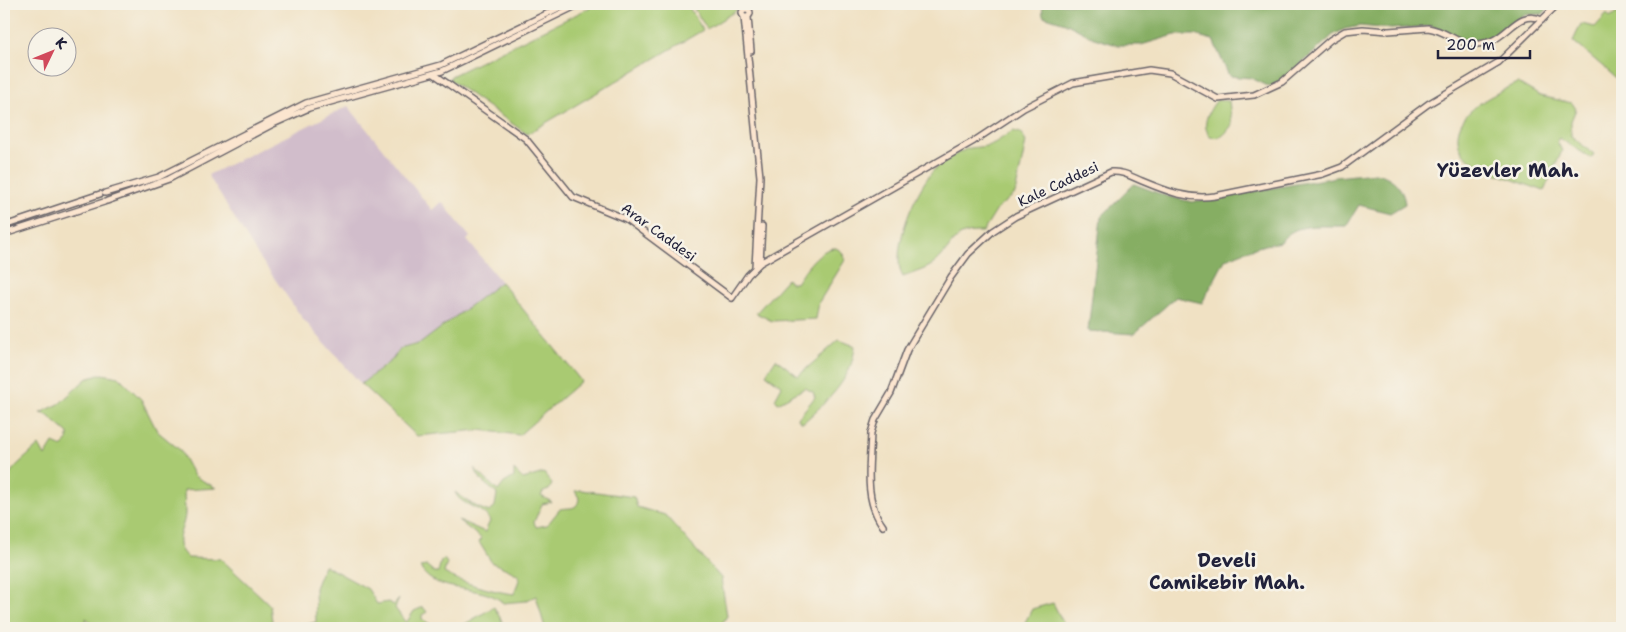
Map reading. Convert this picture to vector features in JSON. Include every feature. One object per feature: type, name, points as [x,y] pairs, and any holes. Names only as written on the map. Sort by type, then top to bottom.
[{"type":"street","points":[[4,226],[159,177],[306,103],[440,65],[567,4]]},
{"type":"street","points":[[4,234],[160,183],[273,124],[309,108],[434,74],[580,4]]},
{"type":"street","name":"Kale Caddesi","points":[[883,526],[870,499],[871,433],[874,422],[889,398],[907,350],[951,277],[968,254],[993,232],[1024,212],[1112,172],[1126,174],[1179,195],[1197,197],[1220,195],[1332,172],[1428,104],[1499,62],[1558,4]]},
{"type":"street","points":[[745,7],[742,14],[746,17],[762,166],[760,263]]},
{"type":"street","points":[[746,17],[759,168],[756,267]]},
{"type":"street","points":[[756,267],[974,140],[1024,108],[1073,83],[1137,70],[1155,70],[1170,74],[1215,98],[1225,99],[1258,94],[1274,88],[1334,37],[1349,30],[1428,28],[1439,31],[1459,42],[1475,44],[1496,38],[1524,18],[1533,17],[1542,20]]},
{"type":"street","name":"Arar Caddesi","points":[[434,74],[526,139],[573,197],[626,219],[732,298],[756,267]]},
{"type":"street","points":[[103,194],[109,197],[105,201]]},
{"type":"shaded area","points":[[348,106],[432,210],[442,202],[470,237],[467,240],[501,282],[421,343],[410,345],[361,384],[303,319],[255,251],[208,175]]},
{"type":"green space","points":[[597,4],[687,4],[703,30],[527,134],[450,80],[451,76]]},
{"type":"green space","points":[[691,4],[736,4],[737,10],[707,29]]},
{"type":"green space","points":[[1042,4],[1551,4],[1543,14],[1523,15],[1496,36],[1475,42],[1460,40],[1432,26],[1391,29],[1360,26],[1345,29],[1333,35],[1288,76],[1270,87],[1251,78],[1229,76],[1213,40],[1194,35],[1175,35],[1141,45],[1117,45],[1094,38],[1065,23],[1043,16]]},
{"type":"green space","points":[[1622,9],[1622,83],[1573,41],[1581,24],[1595,27],[1607,14],[1610,18]]},
{"type":"green space","points":[[1518,83],[1540,96],[1572,103],[1576,109],[1571,121],[1571,136],[1594,154],[1591,158],[1559,138],[1557,141],[1562,151],[1544,191],[1474,162],[1464,154],[1458,143],[1459,129],[1470,111],[1499,92]]},
{"type":"green space","points":[[1217,100],[1229,101],[1232,125],[1225,134],[1216,138],[1209,135],[1206,122],[1211,108]]},
{"type":"green space","points":[[1013,131],[1021,133],[1026,142],[1015,194],[998,208],[983,232],[973,232],[959,236],[936,262],[925,269],[903,277],[899,266],[902,235],[915,201],[931,173],[940,164],[959,153],[970,148],[990,145]]},
{"type":"green space","points":[[1381,174],[1396,183],[1402,192],[1405,204],[1390,213],[1359,205],[1346,226],[1310,226],[1301,228],[1287,235],[1281,242],[1252,249],[1225,260],[1202,303],[1176,297],[1134,334],[1088,331],[1101,217],[1134,184],[1166,196],[1192,202],[1336,177]]},
{"type":"green space","points":[[836,248],[842,252],[845,260],[819,302],[816,319],[772,321],[756,313],[787,279],[790,283],[796,283],[818,255],[824,251]]},
{"type":"green space","points":[[501,282],[581,381],[519,435],[479,430],[417,436],[361,384],[392,360],[400,349],[421,343]]},
{"type":"green space","points":[[839,340],[855,346],[849,369],[830,397],[804,422],[800,422],[798,418],[815,397],[813,392],[805,388],[778,403],[775,399],[782,386],[766,374],[776,359],[798,376]]},
{"type":"green space","points":[[102,374],[119,377],[141,399],[157,431],[180,450],[194,476],[216,488],[184,490],[185,514],[179,536],[180,547],[188,558],[221,559],[270,605],[272,621],[268,628],[98,628],[86,618],[88,628],[4,628],[4,476],[7,477],[39,445],[45,456],[53,443],[62,447],[68,440],[68,433],[47,415],[40,413],[59,404],[86,379]]},
{"type":"green space","points":[[474,468],[498,491],[504,483],[514,477],[514,470],[523,479],[544,473],[552,484],[549,490],[543,492],[541,496],[552,502],[542,504],[534,522],[536,527],[547,525],[560,509],[575,507],[579,498],[575,491],[581,490],[634,497],[637,507],[665,515],[721,578],[727,616],[719,628],[545,628],[536,596],[525,601],[503,603],[495,597],[484,593],[436,582],[427,576],[420,567],[427,566],[434,572],[438,572],[441,561],[444,559],[447,563],[444,573],[478,586],[514,594],[519,580],[518,575],[492,563],[479,542],[482,539],[458,520],[485,532],[490,521],[483,513],[457,497],[455,492],[472,504],[490,512],[495,506],[497,494],[482,481]]},
{"type":"green space","points":[[324,565],[368,589],[377,604],[388,602],[394,605],[399,599],[395,608],[406,623],[414,611],[423,607],[427,612],[422,615],[422,619],[436,628],[301,628],[301,626],[316,622],[315,588]]},
{"type":"green space","points":[[1053,603],[1066,628],[1022,628],[1032,609]]},
{"type":"green space","points":[[494,607],[506,628],[458,628]]},
{"type":"district","name":"Yüzevler Mah.","points":[[1508,170]]},
{"type":"district","name":"Develi Camikebir Mah.","points":[[1227,571]]}]
